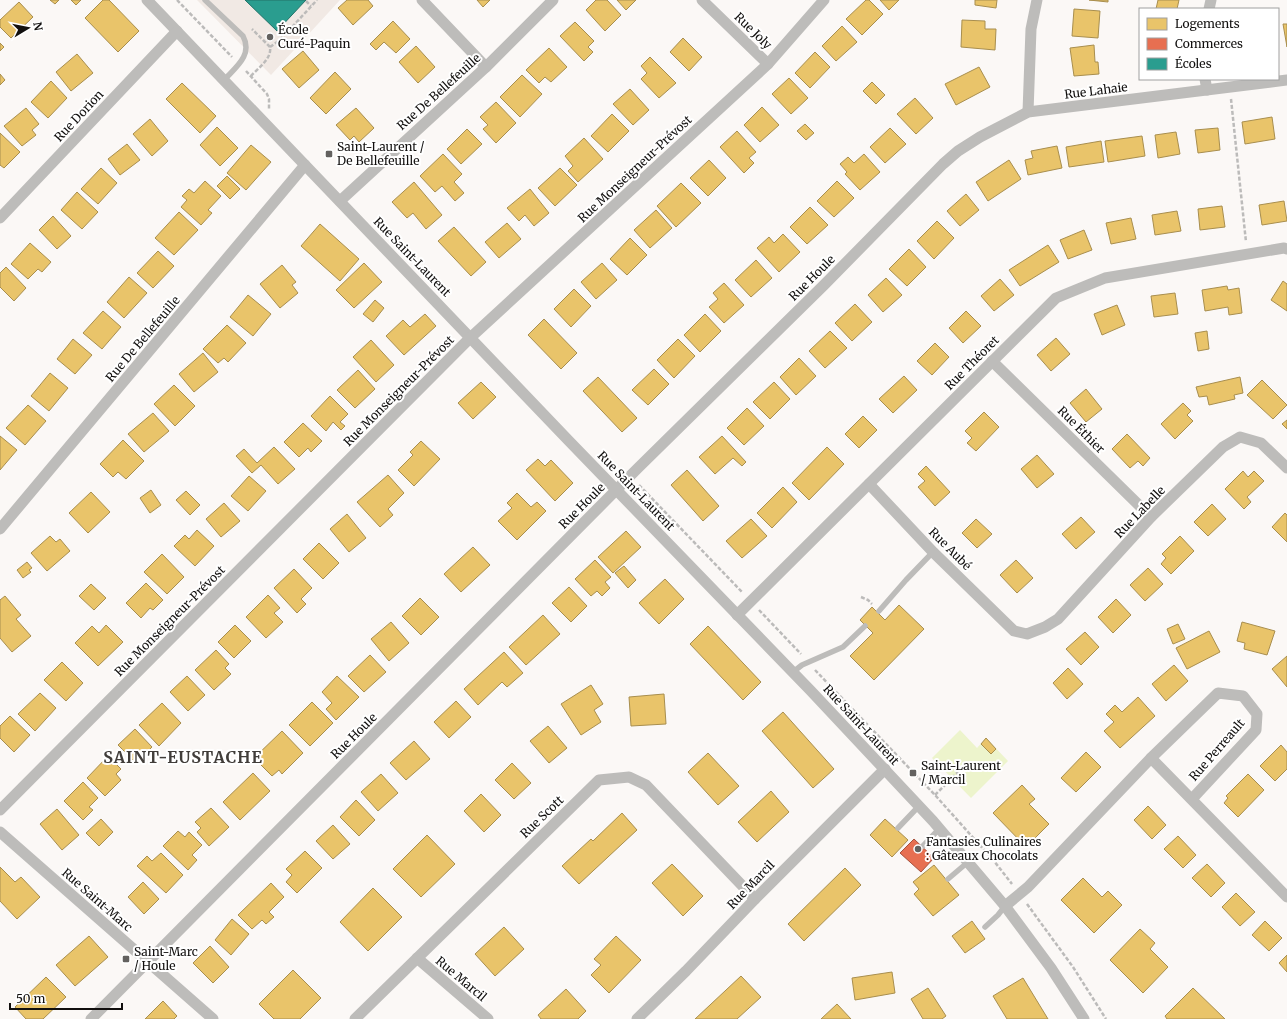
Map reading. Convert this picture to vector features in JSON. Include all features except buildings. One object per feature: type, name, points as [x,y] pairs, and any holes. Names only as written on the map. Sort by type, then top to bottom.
[{"type":"street","name":"Rue Saint-Laurent","points":[[147,0],[340,200],[470,338],[793,672],[940,828],[1005,906],[1051,968],[1084,1019]]},
{"type":"street","points":[[422,0],[486,67]]},
{"type":"street","name":"Rue De Bellefeuille","points":[[340,200],[486,67],[553,0]]},
{"type":"street","name":"Rue Joly","points":[[702,0],[768,64]]},
{"type":"street","name":"Rue Monseigneur-Prévost","points":[[0,810],[470,338],[768,64],[824,0]]},
{"type":"street","points":[[1028,112],[1031,29],[1037,0]]},
{"type":"street","name":"Rue Dorion","points":[[0,218],[177,31]]},
{"type":"street","name":"Rue Lahaie","points":[[1028,112],[1206,85],[1230,87],[1287,80]]},
{"type":"street","name":"Rue Houle","points":[[91,1019],[943,164],[958,151],[980,136],[1028,112]]},
{"type":"street","name":"Rue De Bellefeuille","points":[[0,529],[305,165]]},
{"type":"street","name":"Rue Théoret","points":[[737,615],[1056,298],[1105,278],[1284,248],[1287,249]]},
{"type":"street","name":"Rue Éthier","points":[[992,361],[1151,517]]},
{"type":"street","name":"Rue Labelle","points":[[1014,631],[1027,634],[1045,627],[1058,619],[1151,517],[1223,446],[1240,437],[1261,443],[1287,468]]},
{"type":"street","name":"Rue Aubé","points":[[870,484],[933,552],[1014,631]]},
{"type":"street","name":"Rue Perreault","points":[[1005,906],[1028,886],[1151,758],[1218,693],[1243,696],[1258,714],[1256,730],[1192,799]]},
{"type":"street","name":"Rue Perreault","points":[[1151,758],[1287,897]]},
{"type":"street","name":"Rue Marcil","points":[[637,1019],[885,769]]},
{"type":"street","name":"Rue Scott","points":[[355,1019],[599,780],[629,777],[646,785],[755,899]]},
{"type":"street","name":"Rue Saint-Marc","points":[[0,832],[213,1019]]},
{"type":"street","name":"Rue Marcil","points":[[417,958],[488,1019]]},
{"type":"lane","points":[[205,0],[243,36],[245,40],[246,50],[244,59],[224,80]]},
{"type":"lane","points":[[879,611],[933,552]]},
{"type":"lane","points":[[793,672],[802,665],[843,647],[865,626]]},
{"type":"lane","points":[[898,828],[919,806]]},
{"type":"lane","points":[[923,846],[940,828]]},
{"type":"lane","points":[[948,879],[968,861]]},
{"type":"lane","points":[[985,927],[1005,906]]},
{"type":"path","points":[[177,0],[230,55]]},
{"type":"path","points":[[306,0],[311,6]]},
{"type":"path","points":[[270,47],[280,40],[317,0]]},
{"type":"path","points":[[248,73],[267,94],[269,99]]},
{"type":"path","points":[[1230,87],[1248,254]]},
{"type":"path","name":"Rue Saint-Laurent","points":[[641,487],[739,589]]},
{"type":"path","points":[[861,597],[868,600],[873,605]]},
{"type":"path","points":[[763,615],[803,657]]},
{"type":"path","name":"Rue Saint-Laurent","points":[[812,666],[935,795],[1004,872]]},
{"type":"path","points":[[935,795],[968,762]]},
{"type":"path","points":[[1033,911],[1073,967],[1106,1019]]},
{"type":"shaded area","name":"École Curé-Paquin","points":[[197,0],[340,0],[271,75]]},
{"type":"green space","points":[[960,730],[977,748],[986,738],[1008,761],[971,798],[932,758]]},
{"type":"place","name":"École Curé-Paquin","points":[[270,37]]},
{"type":"place","name":"Saint-Laurent / De Bellefeuille","points":[[329,154]]},
{"type":"place","name":"Saint-Laurent / Marcil","points":[[913,773]]},
{"type":"place","name":"Fantasies Culinaires : Gâteaux Chocolats","points":[[918,849]]},
{"type":"place","name":"Saint-Marc / Houle","points":[[126,959]]},
{"type":"district","name":"SAINT-EUSTACHE","points":[[183,757]]}]
